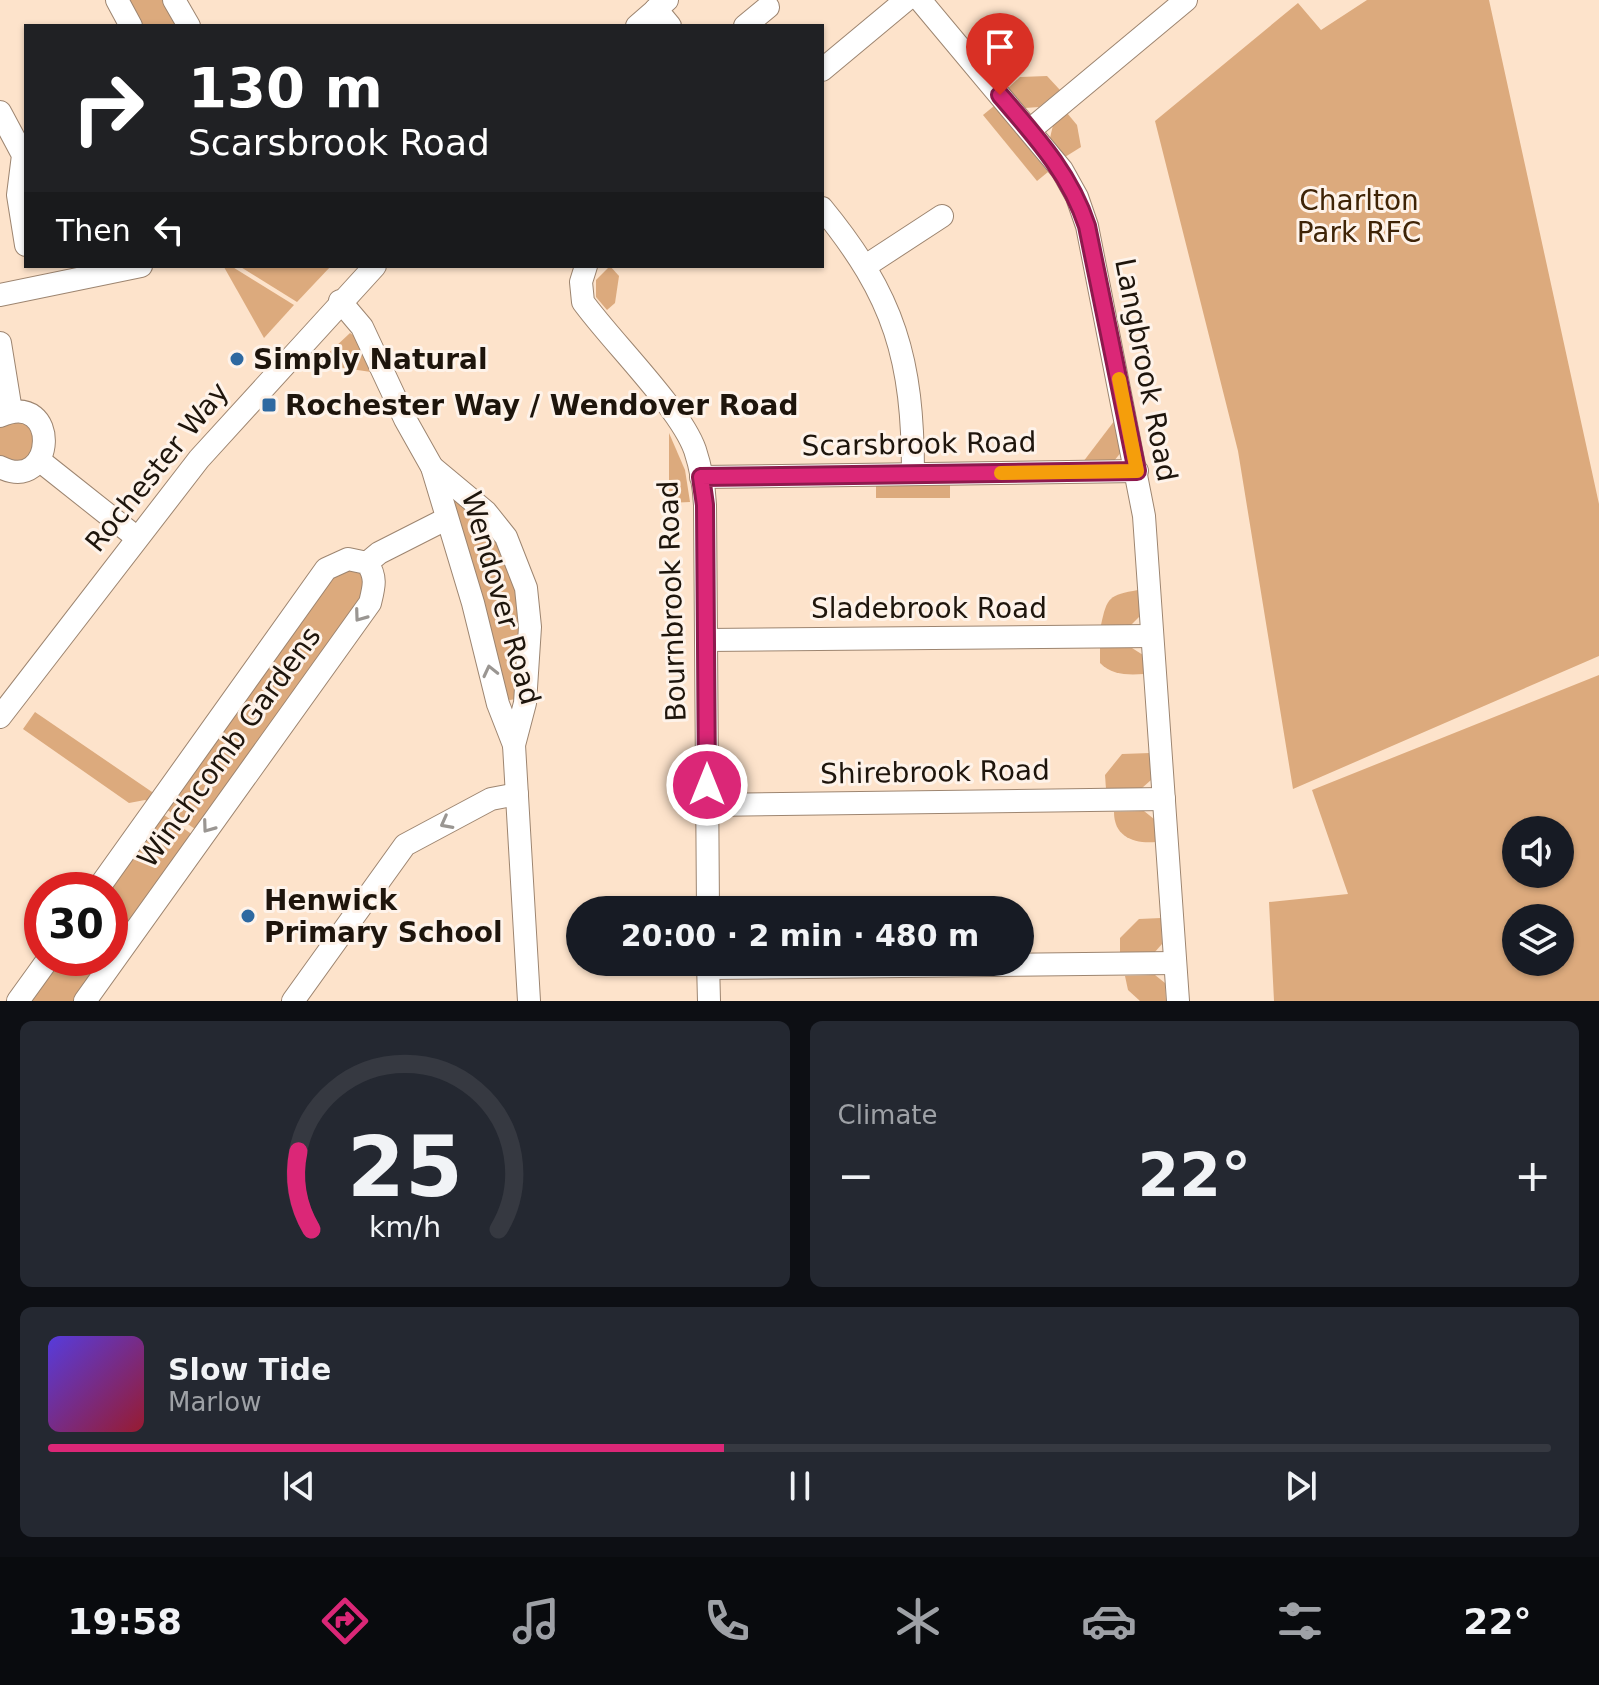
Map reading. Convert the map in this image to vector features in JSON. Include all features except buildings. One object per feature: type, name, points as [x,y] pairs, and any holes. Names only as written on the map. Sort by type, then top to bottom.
[{"type":"street","points":[[117,0],[130,24]]},
{"type":"street","points":[[174,0],[188,24]]},
{"type":"street","points":[[824,68],[906,0]]},
{"type":"street","name":"Langbrook Road","points":[[920,0],[1062,170],[1077,197],[1087,226],[1137,471],[1178,1001]]},
{"type":"street","points":[[1030,130],[1186,0]]},
{"type":"street","points":[[747,24],[768,7]]},
{"type":"street","points":[[641,24],[665,12]]},
{"type":"street","points":[[0,112],[23,155],[24,171],[18,195],[24,232]]},
{"type":"street","points":[[824,211],[867,265],[890,314],[904,357],[911,394],[913,474]]},
{"type":"street","points":[[867,265],[942,216]]},
{"type":"street","points":[[30,268],[34,289]]},
{"type":"street","points":[[0,295],[132,268]]},
{"type":"street","name":"Rochester Way","points":[[0,717],[136,537],[225,429],[373,268]]},
{"type":"street","name":"Bournbrook Road","points":[[584,274],[583,302],[678,420],[694,449],[701,477],[705,505],[708,896]]},
{"type":"street","name":"Wendover Road","points":[[340,301],[362,327],[405,419],[432,467],[473,603],[498,704],[514,745],[529,1001]]},
{"type":"street","points":[[0,343],[6,414],[31,415],[44,431],[46,441],[39,460],[23,471],[0,467]]},
{"type":"street","points":[[39,460],[136,537]]},
{"type":"street","name":"Wendover Road","points":[[432,467],[486,512],[506,537],[526,588],[530,627],[525,703],[514,745]]},
{"type":"street","name":"Scarsbrook Road","points":[[701,477],[1137,471]]},
{"type":"street","name":"Winchcomb Gardens","points":[[367,563],[379,553],[446,519]]},
{"type":"street","name":"Winchcomb Gardens","points":[[85,1001],[370,603],[375,586],[367,563],[348,559],[326,569],[110,872]]},
{"type":"street","name":"Sladebrook Road","points":[[706,640],[1152,636]]},
{"type":"street","points":[[293,1001],[405,845],[491,799],[517,794]]},
{"type":"street","name":"Shirebrook Road","points":[[707,805],[1164,799]]},
{"type":"street","points":[[1034,964],[1175,963]]},
{"type":"street","points":[[18,1001],[36,976]]},
{"type":"street","points":[[708,976],[709,1001]]},
{"type":"green space","points":[[125,0],[169,0],[182,24],[138,24]]},
{"type":"green space","name":"Charlton Park RFC","points":[[1367,0],[1489,0],[1599,504],[1599,656],[1293,789],[1238,451],[1155,121],[1298,3],[1321,30]]},
{"type":"green space","points":[[1047,76],[1060,90],[1039,107],[1025,108],[1008,88],[1020,77]]},
{"type":"green space","points":[[994,106],[1048,172],[1037,181],[983,115]]},
{"type":"green space","points":[[1067,113],[1077,125],[1081,147],[1065,157],[1050,138],[1053,125]]},
{"type":"green space","points":[[225,268],[234,268],[294,305],[264,338]]},
{"type":"green space","points":[[242,268],[329,268],[297,302]]},
{"type":"green space","points":[[608,268],[619,276],[615,303],[607,310],[596,297],[596,280]]},
{"type":"green space","points":[[350,333],[356,337],[371,372],[317,364]]},
{"type":"green space","points":[[1115,420],[1122,451],[1114,461],[1083,462]]},
{"type":"green space","points":[[3,422],[27,422],[37,441],[26,461],[0,458],[0,426]]},
{"type":"green space","points":[[669,433],[685,470],[690,502],[669,503]]},
{"type":"green space","points":[[950,485],[950,498],[876,498],[876,486]]},
{"type":"green space","points":[[460,499],[495,533],[523,605],[516,699],[504,698],[454,501]]},
{"type":"green space","points":[[335,568],[361,570],[369,587],[204,824],[200,821],[195,829],[163,807]]},
{"type":"green space","points":[[1138,590],[1140,616],[1131,625],[1101,625],[1111,599]]},
{"type":"green space","points":[[1100,648],[1132,648],[1143,655],[1144,674],[1110,670],[1100,663]]},
{"type":"green space","points":[[1599,675],[1599,1001],[1274,1001],[1269,902],[1348,894],[1312,790]]},
{"type":"green space","points":[[35,712],[155,794],[149,802],[129,803],[23,729]]},
{"type":"green space","points":[[1150,753],[1151,780],[1142,788],[1106,789],[1105,775],[1122,754]]},
{"type":"green space","points":[[1144,811],[1154,819],[1156,842],[1133,840],[1117,828],[1114,812]]},
{"type":"green space","points":[[164,815],[196,837],[128,931],[128,872],[121,872],[154,820],[159,823]]},
{"type":"green space","points":[[1161,918],[1162,944],[1154,953],[1120,954],[1120,938],[1139,919]]},
{"type":"green space","points":[[1155,975],[1165,983],[1166,1001],[1140,1001],[1128,990],[1125,976]]},
{"type":"green space","points":[[43,976],[96,976],[78,1001],[26,1001]]},
{"type":"slow traffic","points":[[1001,473],[1137,471],[1119,379]]},
{"type":"place","name":"Simply Natural","points":[[237,359]]},
{"type":"place","name":"Rochester Way / Wendover Road","points":[[269,405]]},
{"type":"place","name":"Henwick Primary School","points":[[248,916]]},
{"type":"route","points":[[707,785],[705,505],[701,477],[1137,471],[1087,226],[1077,197],[1062,170],[1000,95]]}]
